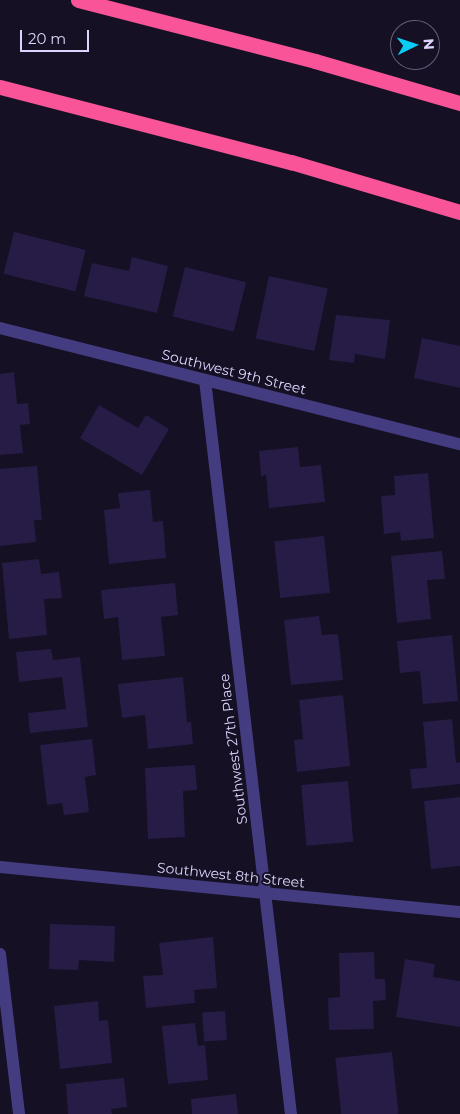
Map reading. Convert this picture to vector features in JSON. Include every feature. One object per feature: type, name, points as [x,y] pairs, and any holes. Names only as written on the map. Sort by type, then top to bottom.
[{"type":"highway","points":[[78,0],[315,61],[460,103]]},
{"type":"highway","points":[[0,87],[274,157],[460,212]]},
{"type":"street","name":"Southwest 9th Street","points":[[0,328],[460,444]]},
{"type":"street","name":"Southwest 27th Place","points":[[205,380],[291,1114]]},
{"type":"street","name":"Southwest 8th Street","points":[[0,867],[460,912]]},
{"type":"street","points":[[0,954],[19,1114]]},
{"type":"building","points":[[14,232],[86,250],[75,292],[4,274]]},
{"type":"building","points":[[132,257],[168,266],[157,313],[84,296],[92,263],[129,271]]},
{"type":"building","points":[[185,267],[246,282],[234,332],[173,316]]},
{"type":"building","points":[[269,276],[328,288],[314,351],[256,339]]},
{"type":"building","points":[[336,315],[390,320],[385,359],[355,354],[354,363],[329,360]]},
{"type":"building","points":[[422,338],[460,346],[460,388],[414,378]]},
{"type":"building","points":[[14,372],[17,404],[28,403],[30,424],[20,425],[23,453],[0,455],[0,374]]},
{"type":"building","points":[[99,405],[138,428],[146,415],[169,429],[142,475],[80,438]]},
{"type":"building","points":[[298,447],[300,467],[321,465],[325,502],[269,508],[266,475],[261,476],[259,451]]},
{"type":"building","points":[[37,466],[42,520],[34,520],[36,542],[0,546],[0,469]]},
{"type":"building","points":[[428,473],[434,538],[401,541],[400,532],[384,534],[381,496],[395,495],[394,476]]},
{"type":"building","points":[[150,490],[153,522],[163,521],[166,558],[109,564],[104,510],[120,508],[118,493]]},
{"type":"building","points":[[324,536],[330,593],[280,598],[274,541]]},
{"type":"building","points":[[442,551],[445,579],[427,580],[431,619],[397,623],[391,556]]},
{"type":"building","points":[[39,559],[41,574],[59,572],[62,598],[44,599],[47,635],[9,639],[2,563]]},
{"type":"building","points":[[175,583],[178,615],[161,617],[165,656],[122,660],[118,617],[104,619],[101,590]]},
{"type":"building","points":[[319,616],[322,635],[338,634],[343,680],[291,685],[284,620]]},
{"type":"building","points":[[452,635],[458,701],[423,704],[420,671],[400,673],[397,641]]},
{"type":"building","points":[[51,649],[53,660],[80,657],[88,727],[30,733],[28,713],[66,709],[62,677],[19,682],[16,652]]},
{"type":"building","points":[[183,677],[187,722],[191,722],[193,744],[148,749],[145,715],[122,718],[118,684]]},
{"type":"building","points":[[343,695],[350,766],[297,772],[294,740],[303,739],[299,700]]},
{"type":"building","points":[[452,719],[456,763],[460,762],[460,784],[412,789],[410,769],[427,768],[423,722]]},
{"type":"building","points":[[92,739],[96,775],[85,777],[89,812],[64,815],[62,803],[47,805],[40,745]]},
{"type":"building","points":[[195,765],[197,790],[183,791],[185,837],[148,839],[145,768]]},
{"type":"building","points":[[348,781],[353,842],[306,846],[301,785]]},
{"type":"building","points":[[460,797],[460,866],[431,869],[424,801]]},
{"type":"building","points":[[50,924],[115,926],[114,962],[79,960],[78,970],[49,969]]},
{"type":"building","points":[[213,937],[217,988],[194,990],[195,1003],[146,1008],[143,976],[163,975],[159,943]]},
{"type":"building","points":[[374,952],[375,979],[385,979],[386,1000],[373,1001],[374,1029],[329,1030],[328,998],[340,997],[339,953]]},
{"type":"building","points":[[405,959],[435,964],[433,977],[460,981],[460,1027],[396,1017]]},
{"type":"building","points":[[98,1001],[99,1021],[108,1020],[112,1063],[60,1069],[54,1006]]},
{"type":"building","points":[[225,1011],[227,1040],[204,1042],[202,1013]]},
{"type":"building","points":[[195,1023],[198,1046],[205,1045],[208,1080],[168,1084],[162,1026]]},
{"type":"building","points":[[392,1052],[398,1114],[341,1114],[335,1058]]},
{"type":"building","points":[[124,1078],[127,1107],[111,1109],[112,1114],[68,1114],[66,1084]]},
{"type":"building","points":[[236,1094],[238,1114],[192,1114],[191,1099]]}]
